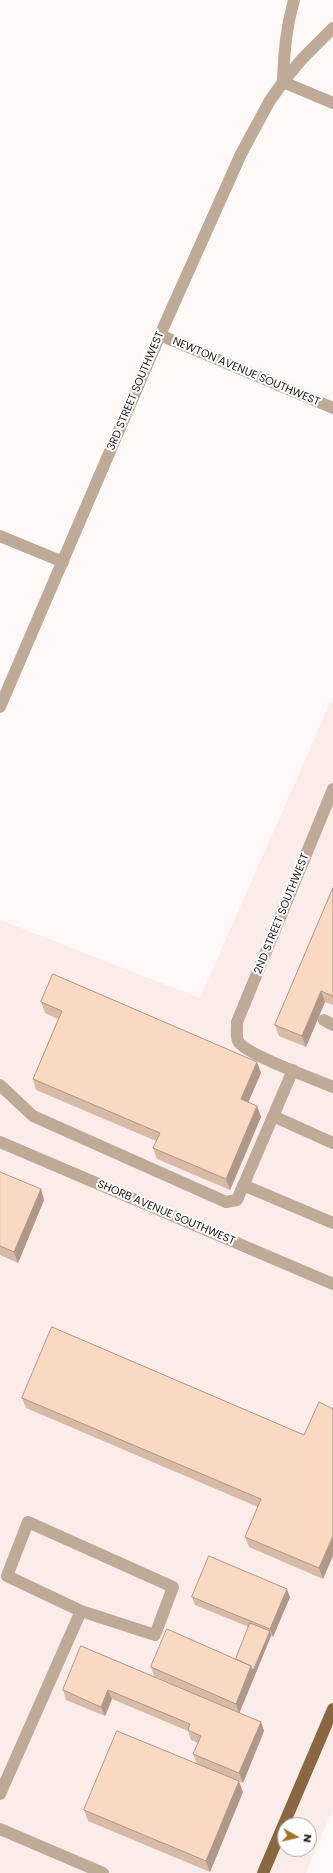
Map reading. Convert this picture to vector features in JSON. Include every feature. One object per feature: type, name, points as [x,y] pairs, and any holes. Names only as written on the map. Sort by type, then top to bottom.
[{"type":"main road","points":[[263,1873],[333,1709]]},
{"type":"street","points":[[294,0],[288,21],[284,46],[283,82],[333,103]]},
{"type":"street","name":"3RD STREET SOUTHWEST","points":[[0,707],[160,335],[226,186],[257,124],[283,82],[302,59],[333,28]]},
{"type":"street","name":"NEWTON AVENUE SOUTHWEST","points":[[160,335],[333,408]]},
{"type":"street","points":[[0,536],[62,562]]},
{"type":"street","name":"2ND STREET SOUTHWEST","points":[[293,1070],[254,1053],[241,1045],[237,1040],[237,1022],[333,789]]},
{"type":"street","points":[[0,1085],[33,1116],[226,1202],[237,1200],[293,1070],[333,1087]]},
{"type":"street","points":[[273,1116],[333,1143]]},
{"type":"street","name":"SHORB AVENUE SOUTHWEST","points":[[0,1142],[333,1284]]},
{"type":"street","points":[[243,1185],[333,1223]]},
{"type":"street","points":[[28,1522],[173,1587],[155,1635],[81,1611],[7,1576],[28,1522]]},
{"type":"street","points":[[0,1794],[81,1611]]},
{"type":"street","points":[[0,1829],[104,1873]]},
{"type":"shaded area","points":[[331,701],[333,702],[333,1809],[317,1847],[317,1817],[277,1817],[277,1857],[313,1857],[306,1873],[0,1873],[0,920],[200,998]]},
{"type":"building","points":[[333,888],[333,996],[321,991],[302,1036],[275,1025]]},
{"type":"building","points":[[53,974],[257,1062],[241,1099],[257,1106],[226,1179],[153,1148],[160,1133],[33,1079],[62,1011],[41,1002]]},
{"type":"building","points":[[0,1172],[41,1189],[14,1252],[0,1246]]},
{"type":"building","points":[[52,1327],[304,1435],[319,1402],[333,1409],[333,1536],[319,1568],[245,1537],[261,1499],[22,1398]]},
{"type":"building","points":[[209,1556],[287,1589],[270,1629],[192,1597]]},
{"type":"building","points":[[250,1623],[270,1631],[253,1671],[251,1666],[236,1659]]},
{"type":"building","points":[[167,1629],[251,1666],[236,1704],[151,1667]]},
{"type":"building","points":[[81,1646],[261,1722],[239,1773],[193,1754],[201,1736],[188,1730],[190,1724],[108,1690],[101,1707],[63,1690]]},
{"type":"building","points":[[117,1731],[239,1781],[206,1861],[84,1810]]}]
